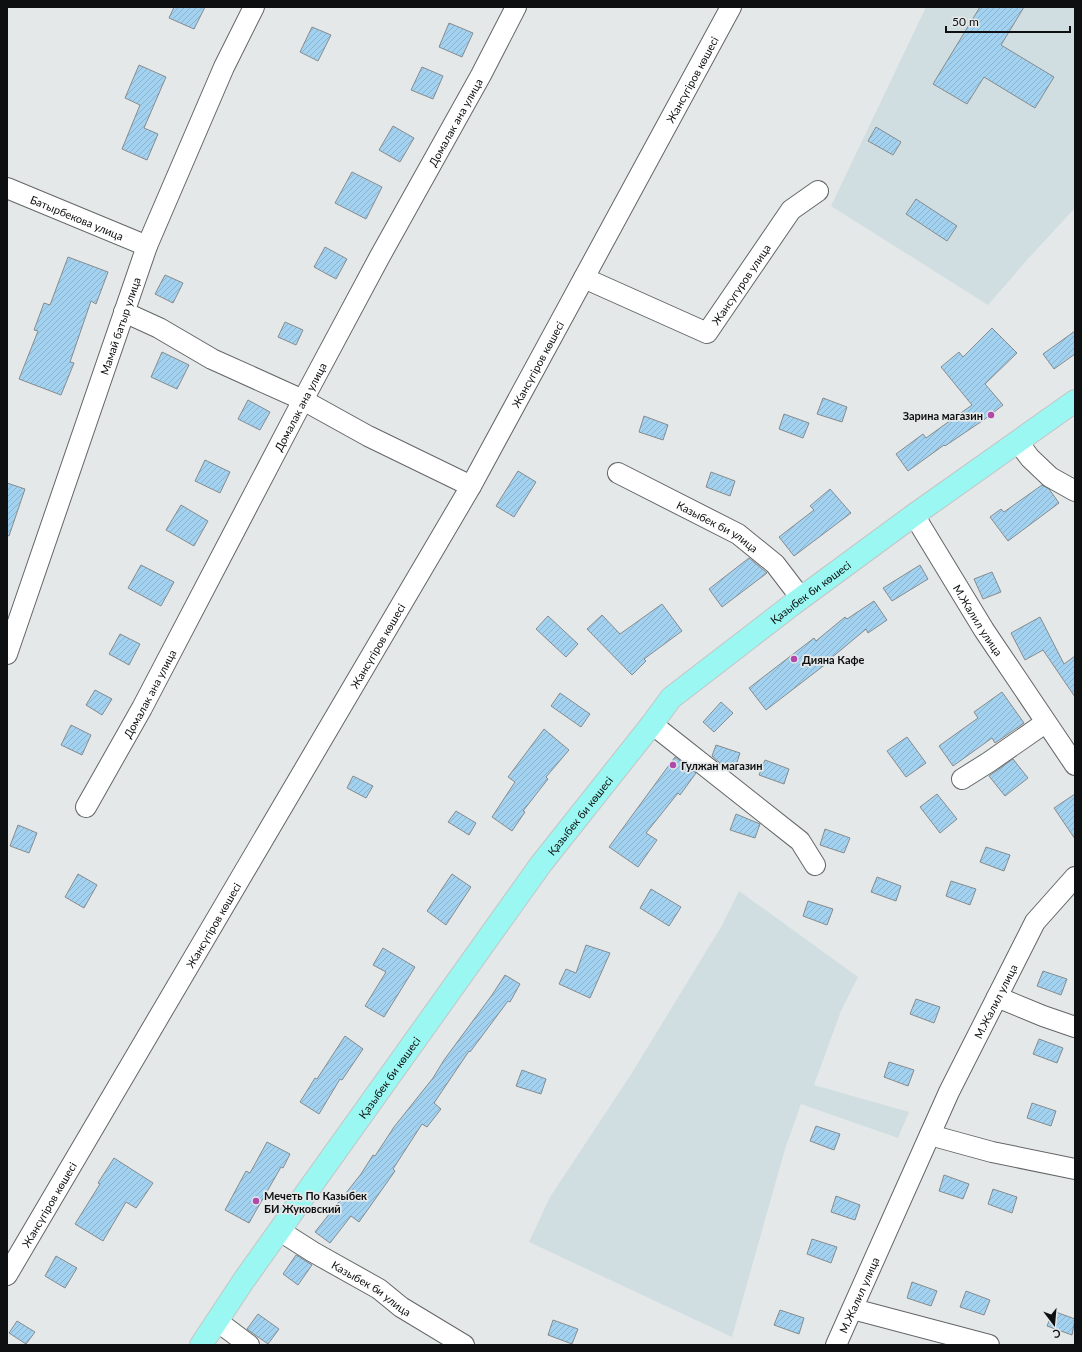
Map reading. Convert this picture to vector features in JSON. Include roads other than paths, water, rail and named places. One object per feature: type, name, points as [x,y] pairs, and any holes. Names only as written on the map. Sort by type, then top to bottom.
[{"type":"main road","name":"Қазыбек би көшесі","points":[[201,1345],[280,1231],[541,864],[671,698],[801,598],[914,515],[1075,401]]},
{"type":"street","name":"Мамай батыр улица","points":[[7,654],[147,246],[224,67],[254,7]]},
{"type":"street","name":"Домалак ана улица","points":[[86,807],[142,708],[303,400],[379,258],[481,75],[516,7]]},
{"type":"street","name":"Жансүгіров көшесі","points":[[7,1275],[471,486],[731,7]]},
{"type":"street","name":"Батырбекова улица","points":[[7,188],[147,246]]},
{"type":"street","name":"Жансугуров улица","points":[[584,278],[707,334],[791,210],[818,191]]},
{"type":"street","points":[[124,312],[159,328],[212,359],[303,400],[368,436],[471,486]]},
{"type":"street","points":[[1018,442],[1030,458],[1050,477],[1075,491]]},
{"type":"street","name":"Казыбек би улица","points":[[618,473],[738,534],[775,564],[801,598]]},
{"type":"street","name":"М.Жалил улица","points":[[914,515],[984,630],[1075,766]]},
{"type":"street","points":[[962,779],[1045,723]]},
{"type":"street","points":[[652,724],[800,842],[815,865]]},
{"type":"street","name":"М.Жалил улица","points":[[836,1345],[949,1092],[1035,922],[1075,877]]},
{"type":"street","points":[[997,997],[1043,1016],[1075,1026]]},
{"type":"street","points":[[930,1135],[992,1152],[1075,1169]]},
{"type":"street","name":"Казыбек би улица","points":[[280,1231],[313,1252],[379,1289],[401,1307],[464,1345]]},
{"type":"street","points":[[853,1309],[989,1345]]},
{"type":"street","points":[[217,1321],[249,1345]]},
{"type":"place","name":"Зарина магазин","points":[[991,415]]},
{"type":"place","name":"Дияна Кафе","points":[[794,659]]},
{"type":"place","name":"Гулжан магазин","points":[[673,765]]},
{"type":"place","name":"Мечеть По Казыбек БИ Жуковский","points":[[256,1201]]}]
